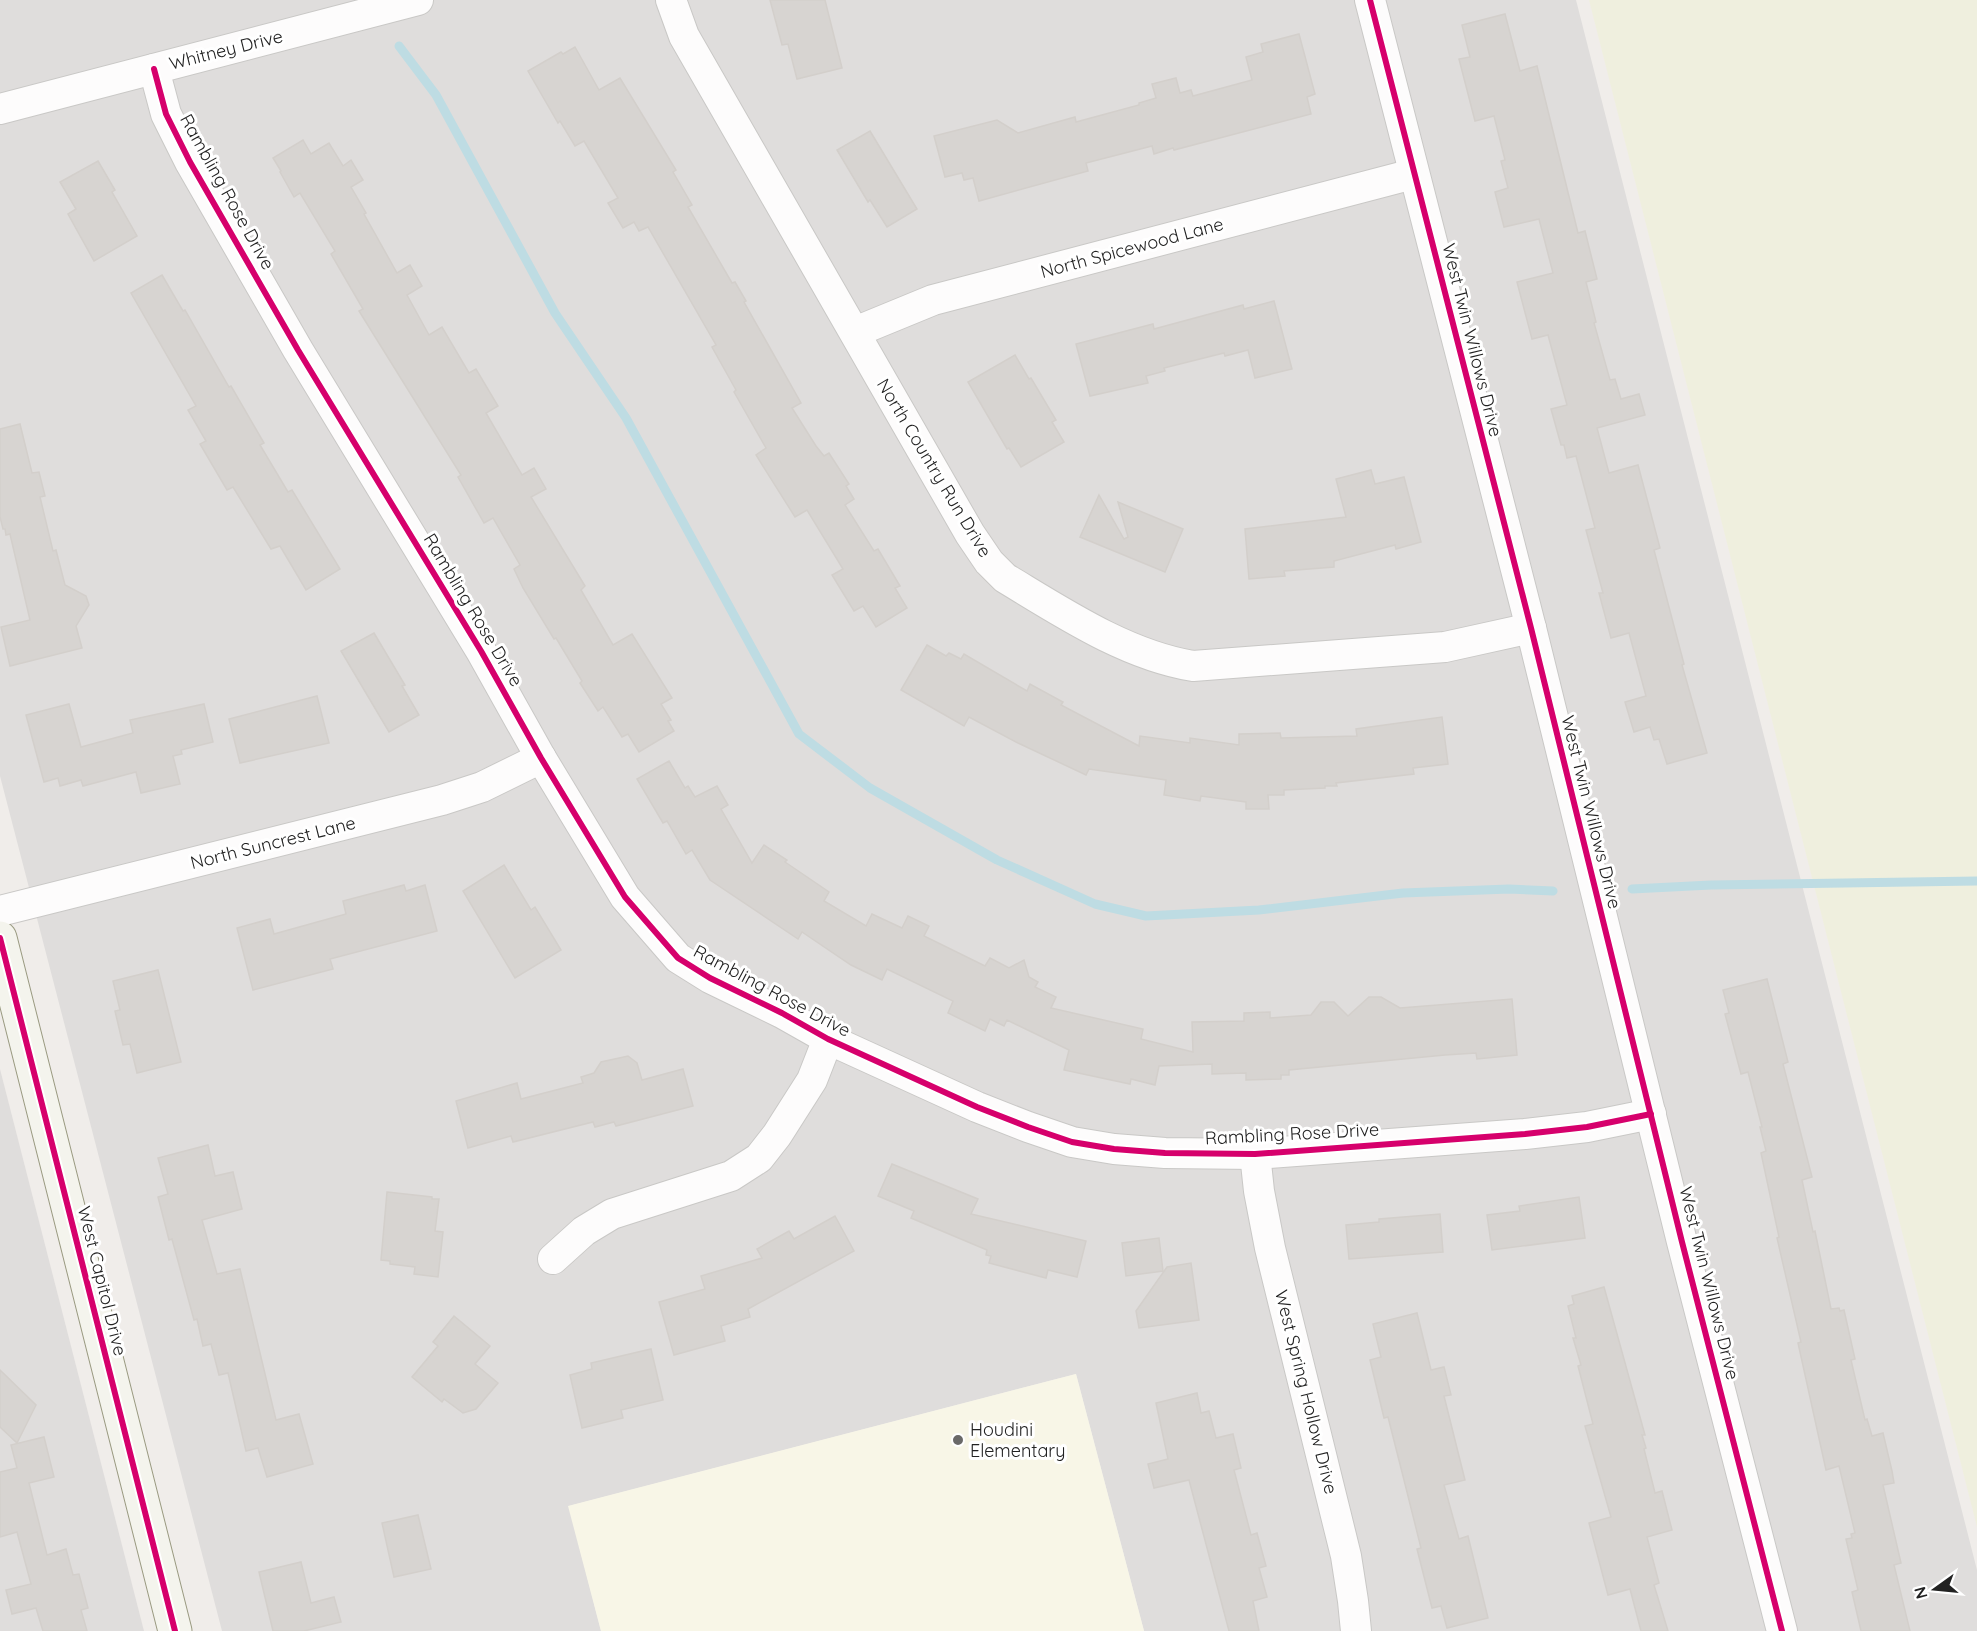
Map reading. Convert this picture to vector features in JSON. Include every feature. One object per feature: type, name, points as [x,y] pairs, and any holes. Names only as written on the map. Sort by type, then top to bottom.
[{"type":"street","name":"Whitney Drive","points":[[0,109],[418,0]]},
{"type":"street","name":"North Country Run Drive","points":[[671,0],[684,36],[970,534],[989,562],[1005,578],[1134,651],[1168,662],[1193,666],[1445,647],[1531,628]]},
{"type":"street","name":"West Twin Willows Drive","points":[[1370,0],[1531,628],[1782,1631]]},
{"type":"street","name":"Rambling Rose Drive","points":[[154,69],[166,114],[190,162],[298,350],[481,651],[541,758],[625,897],[678,958],[710,978],[782,1013],[828,1039],[977,1107],[1072,1142],[1124,1150],[1255,1154],[1525,1134],[1587,1127],[1651,1114]]},
{"type":"street","name":"North Spicewood Lane","points":[[855,332],[933,300],[1413,174]]},
{"type":"street","name":"North Suncrest Lane","points":[[0,911],[442,800],[482,787],[541,758]]},
{"type":"street","name":"West Capitol Drive","points":[[0,938],[175,1631]]},
{"type":"street","points":[[553,1259],[584,1231],[612,1214],[731,1176],[759,1158],[777,1135],[812,1080],[828,1039]]},
{"type":"street","name":"West Spring Hollow Drive","points":[[1255,1154],[1259,1191],[1270,1248],[1346,1556],[1356,1631]]},
{"type":"shaded area","points":[[0,0],[1576,0],[1977,1570],[1977,1631],[1144,1631],[1076,1374],[569,1506],[601,1631],[222,1631],[0,776]]},
{"type":"shaded area","points":[[0,1069],[144,1631],[0,1631]]},
{"type":"shaded area","name":"Houdini Elementary","points":[[1076,1374],[1144,1631],[601,1631],[568,1506]]},
{"type":"green space","points":[[1589,0],[1977,0],[1977,1527]]},
{"type":"building","points":[[770,0],[825,0],[842,68],[797,79],[788,44],[782,45]]},
{"type":"building","points":[[1505,14],[1520,71],[1537,66],[1578,233],[1585,231],[1597,279],[1586,282],[1596,322],[1594,323],[1610,380],[1615,379],[1621,399],[1639,394],[1645,415],[1597,428],[1609,473],[1638,465],[1660,548],[1654,550],[1684,664],[1682,665],[1707,753],[1667,764],[1659,739],[1654,740],[1650,727],[1634,732],[1625,702],[1646,696],[1629,633],[1611,638],[1599,593],[1603,593],[1586,530],[1595,528],[1576,456],[1567,458],[1551,409],[1567,405],[1548,335],[1532,339],[1517,282],[1553,273],[1539,219],[1504,227],[1495,192],[1508,188],[1501,161],[1505,160],[1494,116],[1475,121],[1459,59],[1470,57],[1462,25]]},
{"type":"building","points":[[1299,34],[1315,94],[1307,97],[1311,114],[1174,150],[1173,148],[1154,154],[1152,146],[1086,163],[1088,171],[979,201],[973,178],[964,180],[962,173],[945,177],[934,136],[997,120],[1018,133],[1075,117],[1076,122],[1139,105],[1139,103],[1156,98],[1152,84],[1176,78],[1180,93],[1191,90],[1193,96],[1252,80],[1246,57],[1263,52],[1261,44]]},
{"type":"building","points":[[575,47],[599,90],[620,78],[676,170],[673,172],[692,205],[688,207],[732,283],[735,282],[746,301],[744,302],[801,403],[792,408],[816,446],[824,456],[829,453],[849,484],[846,486],[854,499],[845,505],[874,551],[878,549],[900,586],[895,588],[907,608],[876,627],[863,606],[854,611],[832,575],[843,569],[807,510],[795,517],[756,455],[766,448],[734,392],[736,390],[712,347],[716,345],[648,227],[639,231],[634,222],[623,228],[608,203],[618,198],[584,141],[575,146],[560,121],[558,123],[528,71],[561,52],[563,54]]},
{"type":"building","points":[[870,131],[917,209],[887,227],[870,200],[868,202],[837,150]]},
{"type":"building","points":[[303,140],[311,154],[329,143],[343,166],[351,160],[363,180],[351,187],[397,273],[410,265],[422,286],[407,295],[429,335],[442,327],[469,373],[476,369],[498,406],[486,413],[522,475],[534,468],[546,489],[531,497],[585,586],[581,590],[613,645],[632,634],[672,698],[661,704],[671,720],[668,721],[674,731],[639,752],[628,734],[622,737],[603,707],[598,711],[580,683],[582,681],[523,588],[514,569],[520,565],[493,518],[484,523],[458,477],[461,475],[359,311],[363,309],[331,254],[335,251],[300,193],[294,197],[280,172],[273,158]]},
{"type":"building","points":[[98,161],[115,190],[112,192],[137,236],[94,261],[68,214],[76,209],[60,182]]},
{"type":"building","points":[[162,275],[229,387],[231,386],[264,443],[260,445],[288,492],[292,490],[340,569],[306,590],[280,546],[271,549],[233,487],[227,490],[200,444],[206,441],[188,410],[196,406],[131,293]]},
{"type":"building","points":[[1274,301],[1292,369],[1255,378],[1248,350],[1225,356],[1224,353],[1164,368],[1165,371],[1146,376],[1148,383],[1090,396],[1076,344],[1153,324],[1154,329],[1243,305],[1244,309]]},
{"type":"building","points":[[1015,355],[1056,420],[1052,422],[1064,442],[1021,467],[1009,448],[1007,449],[968,382]]},
{"type":"building","points":[[20,424],[32,473],[39,472],[45,496],[40,497],[53,551],[56,550],[65,585],[86,596],[89,605],[76,626],[82,648],[10,666],[1,627],[30,620],[10,534],[6,535],[0,517],[0,429]]},
{"type":"building","points":[[1371,470],[1375,484],[1404,477],[1421,542],[1396,549],[1395,545],[1334,561],[1334,567],[1284,571],[1285,576],[1249,579],[1245,529],[1346,517],[1336,479]]},
{"type":"building","points":[[1099,495],[1124,539],[1128,537],[1118,502],[1183,529],[1165,572],[1080,537]]},
{"type":"building","points":[[374,633],[405,685],[402,686],[419,715],[389,732],[341,651]]},
{"type":"building","points":[[927,645],[946,656],[949,653],[961,659],[964,654],[1027,691],[1030,684],[1063,702],[1061,705],[1139,746],[1140,736],[1190,743],[1190,738],[1239,745],[1239,734],[1280,733],[1281,738],[1357,736],[1356,729],[1442,717],[1448,764],[1413,768],[1414,774],[1336,783],[1337,786],[1325,786],[1325,788],[1284,790],[1284,795],[1268,795],[1269,809],[1246,809],[1246,802],[1201,796],[1200,801],[1164,795],[1166,780],[1089,769],[1086,775],[969,717],[964,726],[901,690]]},
{"type":"building","points":[[317,696],[329,743],[240,763],[229,719]]},
{"type":"building","points":[[69,704],[81,747],[133,733],[130,720],[204,704],[213,742],[181,750],[182,754],[173,756],[180,784],[141,793],[136,772],[83,786],[81,780],[60,786],[58,778],[44,782],[26,715]]},
{"type":"building","points":[[669,761],[685,788],[688,786],[695,797],[717,786],[728,805],[721,809],[752,863],[764,845],[829,892],[824,901],[866,926],[872,914],[902,928],[908,916],[929,926],[924,936],[985,966],[990,958],[1009,968],[1024,960],[1029,977],[1038,982],[1035,987],[1056,997],[1051,1008],[1143,1029],[1141,1039],[1193,1052],[1192,1022],[1244,1021],[1244,1013],[1270,1012],[1270,1018],[1311,1015],[1321,1002],[1334,1002],[1348,1016],[1369,997],[1381,997],[1400,1008],[1512,999],[1517,1055],[1477,1059],[1476,1053],[1445,1055],[1289,1070],[1289,1075],[1281,1075],[1281,1079],[1246,1080],[1246,1073],[1212,1074],[1212,1064],[1159,1066],[1155,1085],[1131,1079],[1130,1084],[1064,1070],[1069,1050],[1007,1020],[1004,1026],[990,1019],[985,1031],[948,1013],[953,1001],[887,969],[882,980],[851,965],[802,932],[798,939],[710,880],[692,850],[686,854],[667,821],[663,823],[637,779]]},
{"type":"building","points":[[504,865],[531,910],[535,907],[561,950],[515,978],[463,891]]},
{"type":"building","points":[[404,885],[406,891],[425,885],[437,931],[330,959],[333,969],[253,990],[237,928],[270,919],[274,934],[346,914],[343,901]]},
{"type":"building","points":[[158,970],[181,1062],[137,1073],[130,1044],[123,1045],[115,1011],[120,1010],[113,981]]},
{"type":"building","points":[[1767,979],[1788,1062],[1783,1064],[1812,1177],[1802,1180],[1831,1309],[1844,1310],[1855,1359],[1851,1360],[1865,1420],[1867,1419],[1872,1436],[1883,1433],[1892,1471],[1894,1483],[1883,1485],[1901,1563],[1894,1565],[1910,1631],[1861,1631],[1852,1592],[1858,1590],[1846,1539],[1852,1538],[1851,1534],[1855,1533],[1839,1466],[1826,1470],[1798,1343],[1801,1342],[1777,1238],[1779,1237],[1761,1153],[1766,1151],[1760,1127],[1762,1127],[1748,1072],[1741,1074],[1725,1014],[1729,1013],[1723,990]]},
{"type":"building","points":[[628,1056],[637,1063],[642,1080],[683,1069],[693,1106],[616,1126],[614,1122],[595,1127],[593,1122],[513,1142],[511,1136],[468,1148],[456,1101],[517,1083],[521,1099],[583,1083],[581,1077],[594,1073],[601,1062]]},
{"type":"building","points":[[208,1145],[215,1176],[233,1172],[242,1209],[202,1220],[217,1274],[240,1269],[276,1420],[299,1414],[313,1464],[267,1477],[258,1448],[246,1451],[228,1373],[219,1375],[211,1344],[203,1346],[197,1319],[194,1320],[158,1197],[168,1194],[158,1158]]},
{"type":"building","points":[[892,1164],[978,1199],[971,1214],[1086,1241],[1077,1277],[1048,1270],[1046,1278],[989,1263],[991,1256],[986,1255],[987,1250],[911,1218],[914,1211],[878,1196]]},
{"type":"building","points":[[387,1192],[439,1199],[435,1231],[443,1232],[438,1277],[414,1274],[415,1267],[390,1264],[390,1261],[381,1260]]},
{"type":"building","points":[[1579,1197],[1585,1238],[1492,1250],[1487,1215],[1520,1211],[1519,1206]]},
{"type":"building","points":[[1440,1214],[1443,1252],[1349,1259],[1346,1225],[1379,1222],[1379,1219]]},
{"type":"building","points":[[835,1216],[854,1251],[748,1309],[750,1317],[721,1326],[725,1341],[674,1355],[659,1302],[705,1289],[701,1276],[762,1258],[757,1249],[789,1231],[794,1239]]},
{"type":"building","points":[[1159,1238],[1163,1271],[1126,1276],[1122,1243]]},
{"type":"building","points":[[1191,1263],[1199,1320],[1139,1328],[1136,1311],[1167,1267]]},
{"type":"building","points":[[1604,1287],[1645,1435],[1642,1435],[1646,1448],[1644,1449],[1655,1493],[1662,1491],[1672,1530],[1647,1537],[1659,1583],[1654,1585],[1668,1631],[1641,1631],[1630,1589],[1608,1595],[1589,1523],[1611,1517],[1585,1426],[1593,1424],[1578,1366],[1581,1365],[1573,1338],[1576,1338],[1568,1306],[1574,1304],[1572,1296]]},
{"type":"building","points":[[1417,1313],[1431,1370],[1444,1367],[1451,1395],[1444,1396],[1465,1480],[1444,1485],[1459,1539],[1468,1536],[1488,1618],[1447,1628],[1441,1606],[1432,1608],[1417,1549],[1421,1548],[1388,1417],[1384,1418],[1370,1360],[1381,1357],[1373,1324]]},
{"type":"building","points":[[454,1316],[490,1346],[475,1364],[498,1383],[476,1409],[463,1413],[444,1399],[442,1402],[412,1377],[438,1346],[433,1342]]},
{"type":"building","points":[[651,1349],[663,1400],[621,1410],[623,1418],[582,1428],[570,1375],[592,1369],[591,1363]]},
{"type":"building","points":[[0,1370],[36,1405],[17,1443],[0,1427]]},
{"type":"building","points":[[1197,1393],[1201,1413],[1209,1411],[1216,1438],[1233,1434],[1241,1468],[1234,1470],[1251,1535],[1257,1533],[1266,1566],[1259,1568],[1267,1597],[1253,1601],[1259,1631],[1229,1631],[1189,1480],[1154,1488],[1148,1464],[1168,1459],[1156,1403]]},
{"type":"building","points":[[44,1437],[54,1477],[29,1483],[47,1555],[66,1549],[73,1575],[79,1574],[88,1608],[81,1610],[87,1631],[43,1631],[36,1608],[12,1614],[6,1590],[31,1584],[17,1532],[0,1537],[0,1472],[17,1468],[11,1445]]},
{"type":"building","points":[[418,1515],[431,1569],[394,1577],[382,1523]]},
{"type":"building","points":[[301,1562],[311,1603],[334,1597],[341,1622],[304,1631],[273,1631],[259,1572]]},
{"type":"waterway","points":[[399,46],[436,95],[555,313],[626,418],[799,734],[870,788],[997,860],[1095,904],[1146,916],[1259,910],[1403,893],[1509,889],[1553,891]]},
{"type":"waterway","points":[[1632,889],[1711,885],[1977,881]]},
{"type":"cycle path","points":[[1370,0],[1531,628],[1682,1242],[1782,1631]]},
{"type":"cycle path","points":[[154,69],[166,114],[190,162],[298,350],[481,651],[541,758],[625,897],[678,958],[710,978],[782,1013],[828,1039],[977,1107],[1072,1142],[1114,1149],[1165,1153],[1255,1154],[1525,1134],[1587,1127],[1651,1114]]},
{"type":"cycle path","points":[[0,938],[175,1631]]},
{"type":"place","name":"Houdini Elementary","points":[[958,1440]]}]
